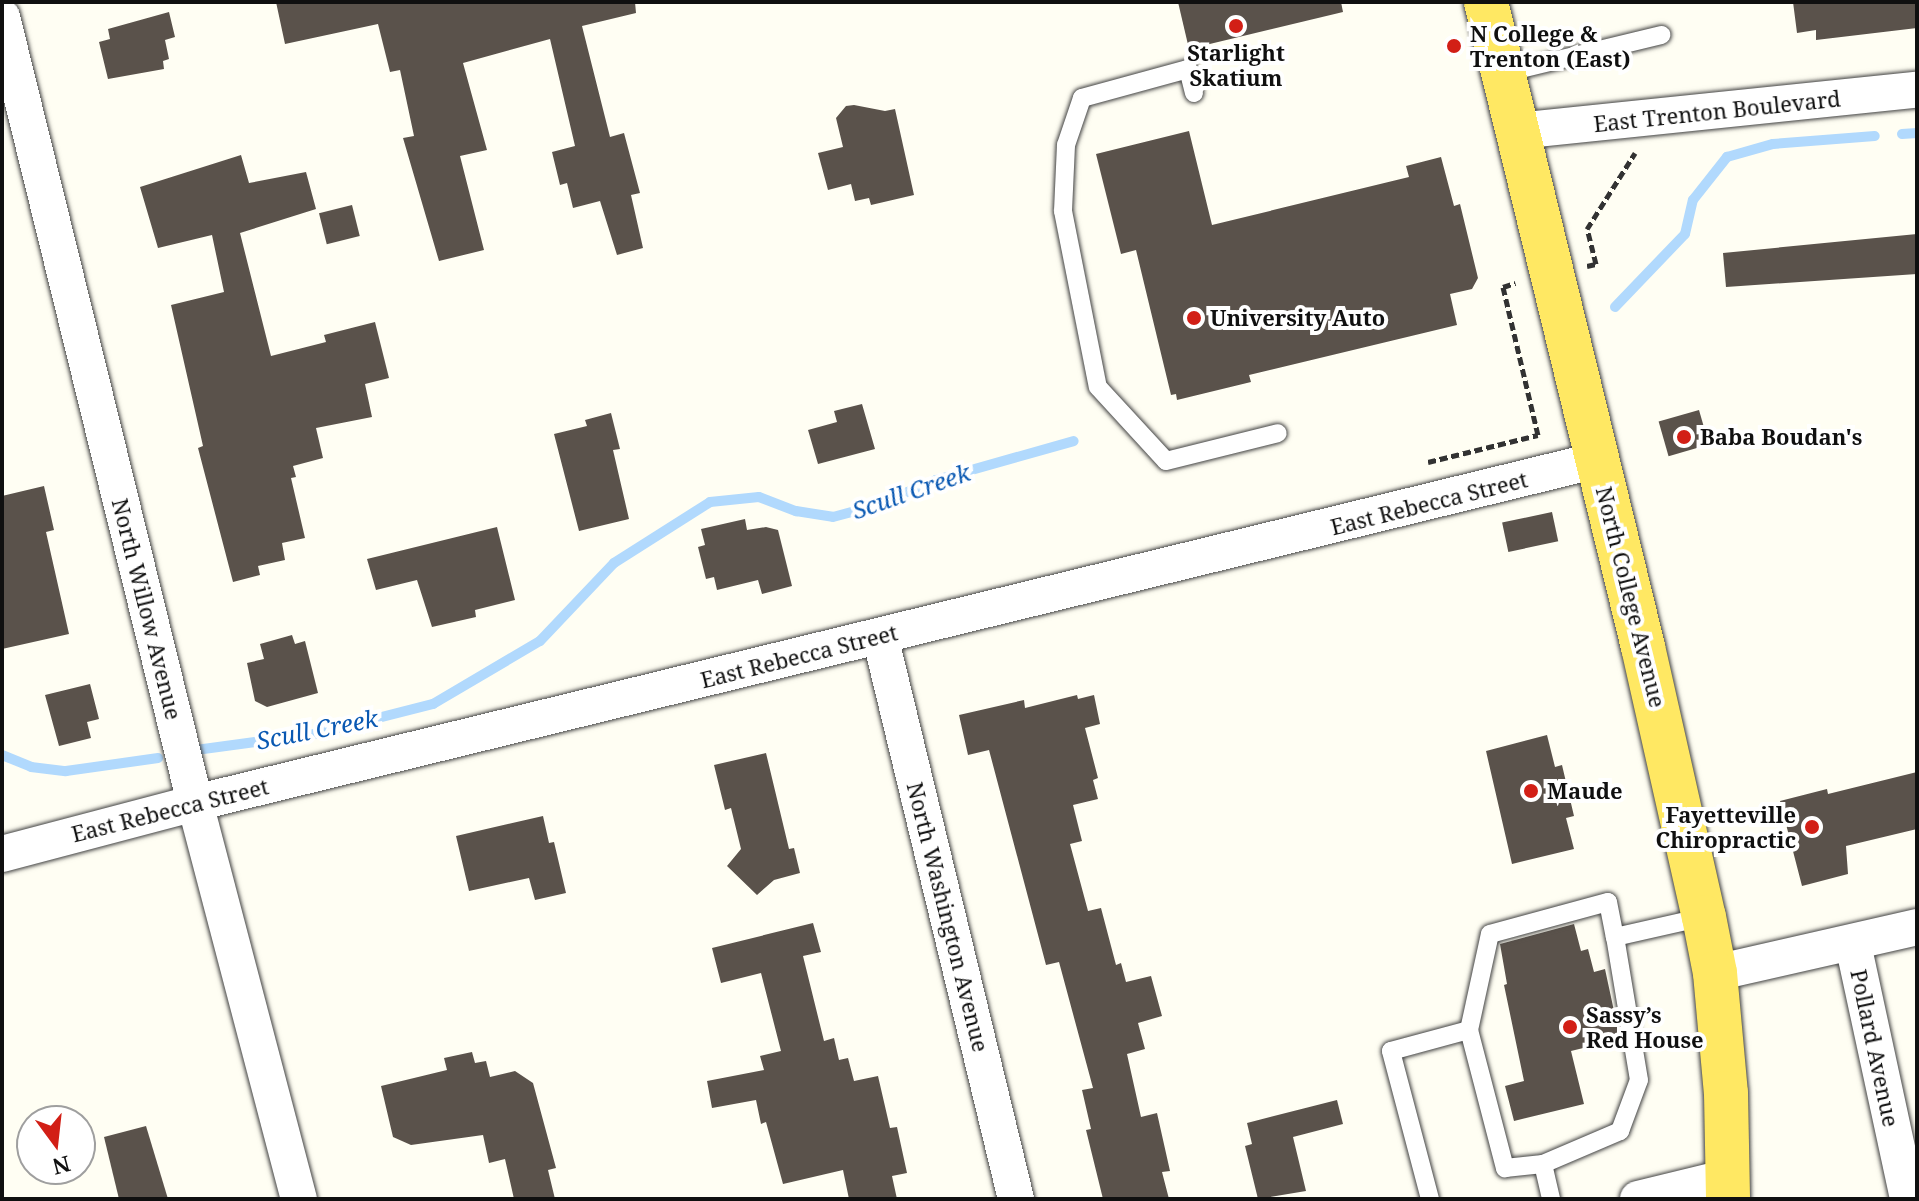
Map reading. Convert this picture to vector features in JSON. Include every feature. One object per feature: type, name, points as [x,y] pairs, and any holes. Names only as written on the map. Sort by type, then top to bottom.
[{"type":"main road","name":"North College Avenue","points":[[1494,4],[1504,73],[1517,131],[1598,460],[1704,917],[1715,973],[1726,1093],[1728,1188]]},
{"type":"street","name":"North Willow Avenue","points":[[2,17],[195,803],[299,1199]]},
{"type":"street","name":"East Trenton Boulevard","points":[[1517,131],[1917,90]]},
{"type":"street","name":"East Rebecca Street","points":[[2,854],[195,803],[1598,460]]},
{"type":"street","name":"North Washington Avenue","points":[[880,636],[1016,1199]]},
{"type":"street","points":[[1715,973],[1917,927]]},
{"type":"street","name":"Pollard Avenue","points":[[1853,944],[1908,1199]]},
{"type":"street","points":[[1638,1199],[1728,1188]]},
{"type":"lane","points":[[1504,73],[1661,35]]},
{"type":"lane","points":[[1194,93],[1188,69],[1082,98],[1066,145],[1063,211],[1098,387],[1166,461],[1278,433]]},
{"type":"lane","points":[[1608,902],[1615,937],[1639,1080],[1620,1131],[1543,1164],[1505,1168],[1469,1030],[1490,934],[1608,902]]},
{"type":"lane","points":[[1615,937],[1704,917]]},
{"type":"lane","points":[[1430,1199],[1391,1051],[1469,1030]]},
{"type":"lane","points":[[1543,1164],[1551,1199]]},
{"type":"path","points":[[1417,465],[1538,435],[1503,287],[1518,283]]},
{"type":"building","points":[[276,2],[635,2],[636,13],[582,26],[610,137],[624,133],[640,193],[631,195],[643,248],[617,255],[600,201],[573,208],[567,183],[560,185],[552,152],[575,146],[550,39],[463,63],[487,150],[460,156],[484,250],[439,261],[403,138],[414,136],[400,70],[390,72],[378,24],[285,44]]},
{"type":"building","name":"Starlight Skatium","points":[[1178,2],[1341,2],[1343,12],[1189,49]]},
{"type":"building","points":[[1793,2],[1917,2],[1917,28],[1816,40],[1816,30],[1797,33]]},
{"type":"building","points":[[169,12],[175,37],[165,40],[169,59],[163,61],[164,69],[108,79],[99,42],[110,39],[108,29]]},
{"type":"building","points":[[846,106],[885,111],[895,109],[914,195],[871,205],[869,198],[855,201],[851,184],[828,190],[818,153],[843,147],[836,118]]},
{"type":"building","points":[[1189,131],[1212,225],[1409,177],[1406,166],[1441,157],[1454,206],[1460,204],[1478,278],[1472,289],[1450,294],[1457,325],[1249,375],[1251,382],[1177,400],[1176,394],[1171,395],[1136,250],[1121,254],[1096,154]]},
{"type":"building","points":[[241,155],[249,183],[306,172],[316,209],[240,233],[271,356],[326,342],[324,335],[375,322],[389,378],[365,384],[372,417],[316,428],[323,458],[293,466],[296,477],[291,478],[305,538],[282,543],[285,560],[258,566],[260,575],[233,582],[198,448],[203,446],[171,305],[224,292],[212,235],[158,248],[140,187]]},
{"type":"building","points":[[352,205],[360,236],[327,244],[319,213]]},
{"type":"building","points":[[1917,234],[1917,274],[1726,287],[1723,253]]},
{"type":"building","points":[[862,404],[875,449],[818,464],[808,430],[837,422],[834,411]]},
{"type":"building","name":"Baba Boudan's","points":[[1699,410],[1709,445],[1669,456],[1659,422]]},
{"type":"building","points":[[611,413],[620,449],[613,450],[629,519],[579,531],[554,434],[587,426],[585,420]]},
{"type":"building","points":[[44,486],[54,530],[46,532],[69,634],[2,649],[2,496]]},
{"type":"building","points":[[1552,512],[1558,541],[1508,552],[1502,523]]},
{"type":"building","points":[[745,519],[747,530],[766,527],[778,530],[792,586],[762,594],[758,580],[717,590],[714,577],[706,579],[698,547],[705,545],[701,529]]},
{"type":"building","points":[[497,527],[515,600],[475,610],[476,617],[432,627],[417,580],[376,590],[367,559]]},
{"type":"building","points":[[292,635],[295,644],[305,641],[318,693],[267,707],[255,701],[247,663],[264,659],[260,644]]},
{"type":"building","points":[[90,684],[99,719],[87,722],[91,738],[59,746],[45,695]]},
{"type":"building","points":[[1077,695],[1078,699],[1094,695],[1100,724],[1085,728],[1098,778],[1093,780],[1098,799],[1073,805],[1082,841],[1070,844],[1088,911],[1101,908],[1116,965],[1121,963],[1126,982],[1151,976],[1162,1016],[1138,1023],[1145,1049],[1127,1054],[1141,1117],[1157,1113],[1170,1171],[1162,1172],[1169,1199],[1103,1199],[1086,1130],[1091,1129],[1082,1090],[1093,1088],[1059,962],[1046,965],[989,750],[968,755],[959,715],[1024,700],[1025,708]]},
{"type":"building","name":"Maude","points":[[1547,735],[1555,767],[1562,765],[1574,816],[1566,818],[1574,849],[1512,864],[1486,751]]},
{"type":"building","points":[[766,753],[789,849],[794,848],[800,873],[774,880],[757,895],[727,866],[741,849],[731,808],[725,810],[714,765]]},
{"type":"building","points":[[1917,772],[1917,829],[1846,846],[1848,874],[1802,886],[1780,801],[1827,789],[1828,794]]},
{"type":"building","points":[[543,816],[549,843],[554,842],[566,893],[535,900],[529,878],[469,891],[456,836]]},
{"type":"building","points":[[813,923],[821,952],[803,956],[824,1041],[834,1038],[839,1060],[848,1058],[854,1081],[878,1076],[890,1128],[897,1127],[907,1173],[892,1176],[897,1199],[849,1199],[843,1170],[783,1184],[766,1122],[761,1124],[756,1100],[712,1108],[707,1081],[764,1070],[760,1056],[781,1051],[761,973],[721,983],[712,948]]},
{"type":"building","name":"Sassy’s Red House","points":[[1574,924],[1581,951],[1588,949],[1594,972],[1605,969],[1620,1039],[1571,1051],[1584,1104],[1514,1121],[1505,1086],[1524,1081],[1504,985],[1507,984],[1500,944]]},
{"type":"building","points":[[472,1052],[475,1063],[486,1061],[490,1077],[515,1071],[533,1083],[556,1168],[548,1170],[555,1199],[514,1199],[505,1159],[489,1163],[483,1135],[411,1145],[393,1137],[381,1086],[447,1070],[444,1058]]},
{"type":"building","points":[[1337,1100],[1343,1124],[1293,1137],[1306,1191],[1258,1199],[1245,1146],[1252,1144],[1247,1123]]},
{"type":"building","points":[[146,1126],[168,1199],[119,1199],[104,1137]]},
{"type":"waterway","name":"Scull Creek","points":[[1902,134],[1917,133]]},
{"type":"waterway","name":"Scull Creek","points":[[1615,307],[1685,234],[1693,200],[1727,157],[1773,144],[1875,136]]},
{"type":"waterway","name":"Scull Creek","points":[[196,750],[315,734],[433,704],[540,641],[614,563],[710,502],[759,497],[796,511],[833,517],[874,506],[936,480],[1074,441]]},
{"type":"waterway","name":"Scull Creek","points":[[2,755],[31,767],[66,771],[158,758]]},
{"type":"place","name":"Starlight Skatium","points":[[1236,26]]},
{"type":"place","name":"N College & Trenton (East)","points":[[1454,46]]},
{"type":"place","name":"University Auto","points":[[1194,318]]},
{"type":"place","name":"Baba Boudan's","points":[[1684,437]]},
{"type":"place","name":"Maude","points":[[1531,791]]},
{"type":"place","name":"Fayetteville Chiropractic","points":[[1812,827]]},
{"type":"place","name":"Sassy’s Red House","points":[[1570,1027]]}]
